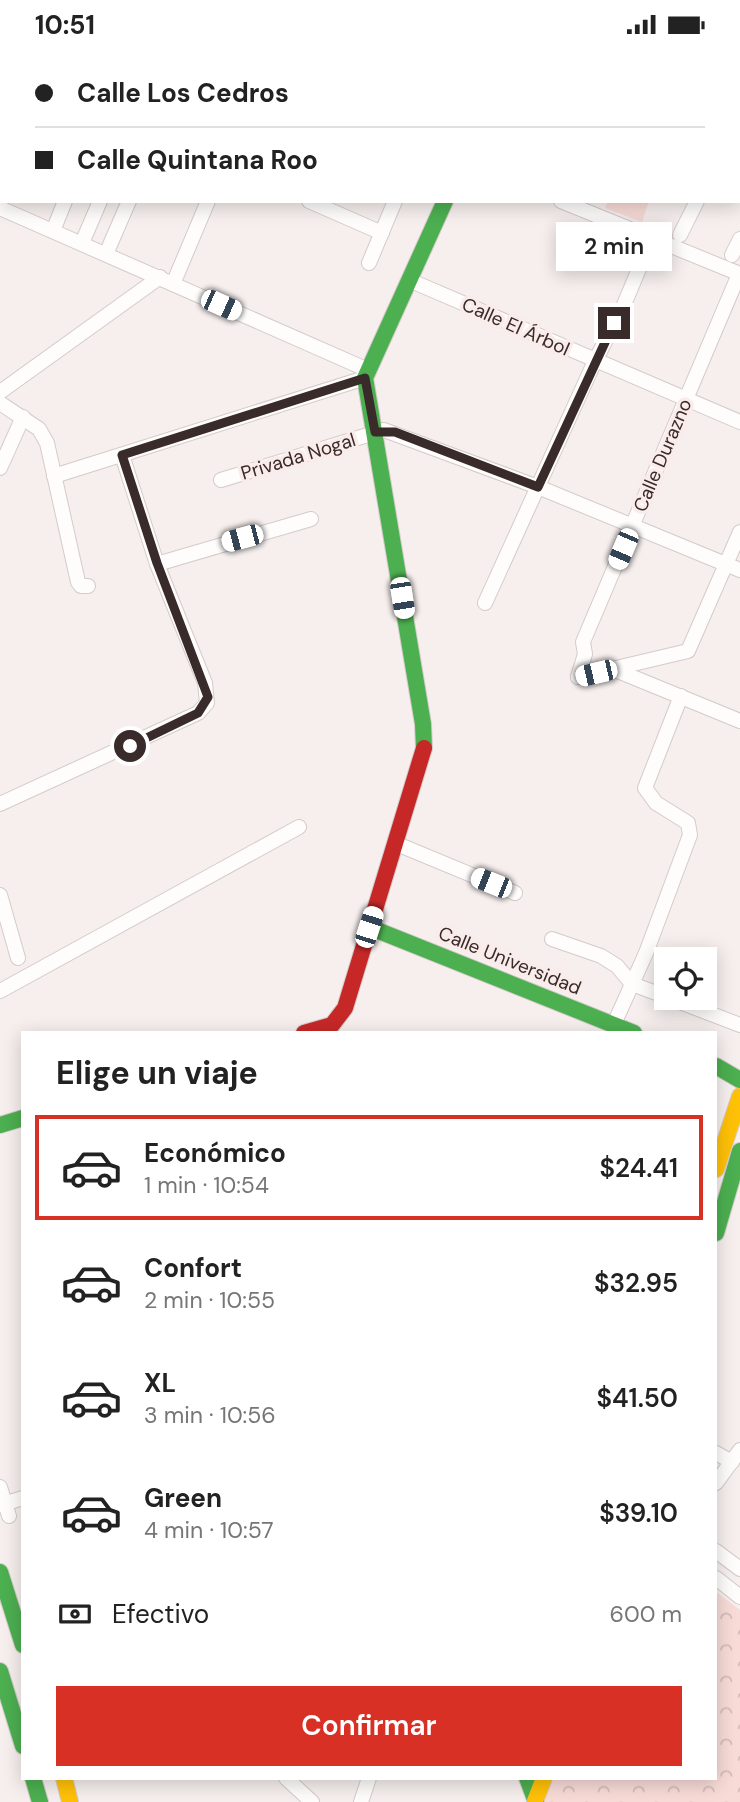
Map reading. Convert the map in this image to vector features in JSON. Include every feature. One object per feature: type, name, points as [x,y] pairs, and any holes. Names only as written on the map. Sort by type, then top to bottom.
[{"type":"main road","points":[[330,1029],[340,1018],[348,1000],[424,755],[423,724],[367,374],[444,203]]},
{"type":"main road","name":"Calle Universidad","points":[[369,927],[630,1031]]},
{"type":"main road","points":[[717,1067],[740,1080]]},
{"type":"main road","points":[[717,1166],[740,1096]]},
{"type":"main road","points":[[0,1125],[21,1119]]},
{"type":"main road","points":[[717,1230],[740,1151]]},
{"type":"main road","points":[[0,1572],[21,1639]]},
{"type":"main road","points":[[0,1671],[21,1739]]},
{"type":"main road","points":[[33,1780],[40,1802]]},
{"type":"main road","points":[[64,1780],[70,1802]]},
{"type":"main road","points":[[528,1780],[535,1802]]},
{"type":"main road","points":[[535,1802],[543,1780]]},
{"type":"street","points":[[54,231],[64,203]]},
{"type":"street","points":[[82,243],[99,203]]},
{"type":"street","points":[[107,254],[128,203]]},
{"type":"street","points":[[0,392],[166,280],[207,203]]},
{"type":"street","points":[[314,203],[382,233]]},
{"type":"street","points":[[369,263],[394,203]]},
{"type":"street","points":[[566,203],[739,274]]},
{"type":"street","points":[[680,235],[696,203]]},
{"type":"street","points":[[7,207],[367,374]]},
{"type":"street","points":[[485,603],[595,362],[624,307],[652,238]]},
{"type":"street","points":[[732,255],[740,239]]},
{"type":"street","name":"Calle Durazno","points":[[613,669],[578,677],[585,654],[583,642],[739,274]]},
{"type":"street","name":"Calle El Árbol","points":[[409,280],[740,422]]},
{"type":"street","points":[[54,476],[367,374]]},
{"type":"street","points":[[0,403],[23,417],[43,435],[78,582],[81,586],[88,586]]},
{"type":"street","points":[[0,468],[23,417]]},
{"type":"street","points":[[375,432],[395,432],[740,570]]},
{"type":"street","name":"Privada Nogal","points":[[221,480],[375,432]]},
{"type":"street","points":[[0,804],[130,746],[203,708],[208,697],[205,683],[157,563],[122,455]]},
{"type":"street","points":[[157,563],[311,519]]},
{"type":"street","points":[[613,669],[688,651],[740,532]]},
{"type":"street","points":[[613,669],[740,721]]},
{"type":"street","points":[[614,1024],[691,832],[688,823],[656,803],[645,788],[681,696]]},
{"type":"street","points":[[0,991],[299,827]]},
{"type":"street","points":[[397,844],[515,893]]},
{"type":"street","points":[[0,895],[18,958]]},
{"type":"street","points":[[552,939],[601,956],[617,966],[632,984],[654,992]]},
{"type":"street","points":[[701,1010],[740,1025]]},
{"type":"street","points":[[717,1453],[736,1456],[717,1482]]},
{"type":"street","points":[[0,1487],[7,1511],[21,1500]]},
{"type":"street","points":[[717,1552],[740,1569]]},
{"type":"street","points":[[717,1580],[740,1597]]},
{"type":"street","points":[[288,1780],[312,1802]]},
{"type":"street","points":[[361,1802],[368,1780]]},
{"type":"green space","points":[[607,203],[648,203],[642,222],[605,208]]},
{"type":"green space","points":[[717,1593],[740,1610],[740,1802],[542,1802],[549,1780],[717,1780]]},
{"type":"traffic: fast","points":[[424,748],[423,724],[365,378],[444,203]]},
{"type":"traffic: fast","points":[[369,927],[629,1031]]},
{"type":"traffic: fast","points":[[717,1067],[740,1080]]},
{"type":"traffic: fast","points":[[0,1125],[21,1119]]},
{"type":"traffic: fast","points":[[717,1230],[740,1151]]},
{"type":"traffic: fast","points":[[0,1572],[21,1639]]},
{"type":"traffic: fast","points":[[0,1671],[21,1739]]},
{"type":"traffic: fast","points":[[34,1780],[40,1802]]},
{"type":"traffic: fast","points":[[528,1780],[536,1802]]},
{"type":"traffic: slow","points":[[717,1166],[740,1096]]},
{"type":"traffic: slow","points":[[64,1780],[70,1802]]},
{"type":"traffic: slow","points":[[535,1801],[543,1780]]},
{"type":"traffic: jam","points":[[311,1031],[332,1025],[345,1008],[424,748]]},
{"type":"route","points":[[130,746],[198,713],[208,697],[205,683],[157,563],[122,455],[365,378],[375,432],[395,432],[538,487],[614,323]]}]
